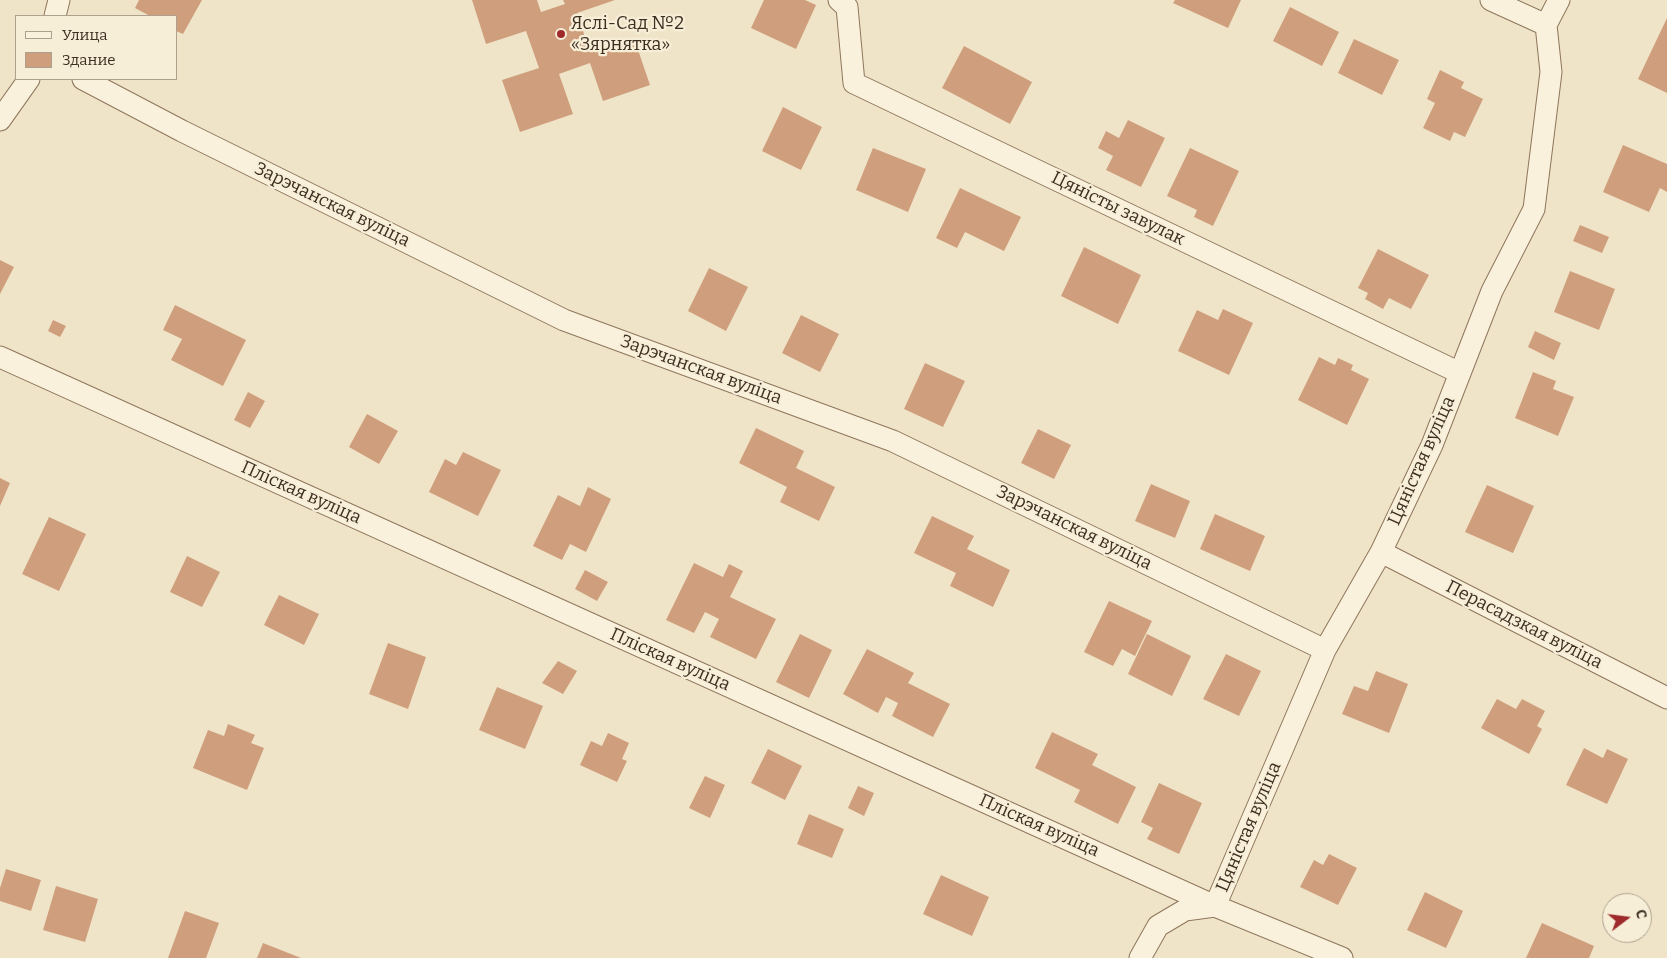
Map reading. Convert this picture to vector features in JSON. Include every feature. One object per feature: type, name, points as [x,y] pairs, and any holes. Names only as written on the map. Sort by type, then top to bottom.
[{"type":"street","points":[[55,15],[59,0]]},
{"type":"street","name":"Цяністы завулак","points":[[840,0],[847,7],[854,83],[1460,373]]},
{"type":"street","points":[[1491,0],[1546,25],[1559,0]]},
{"type":"street","name":"Цяністая вуліца","points":[[1215,906],[1325,650],[1381,552],[1432,445],[1492,291],[1534,209],[1552,72],[1546,25]]},
{"type":"street","points":[[0,120],[28,80]]},
{"type":"street","name":"Зарэчанская вуліца","points":[[85,80],[182,131],[564,320],[893,441],[1325,650]]},
{"type":"street","name":"Пліская вуліца","points":[[0,357],[1215,906],[1342,958]]},
{"type":"street","name":"Перасадзкая вуліца","points":[[1381,552],[1667,698]]},
{"type":"street","points":[[1140,958],[1158,926],[1185,910],[1215,906]]},
{"type":"building","points":[[139,0],[202,0],[183,34],[178,32],[178,15],[148,15],[135,8]]},
{"type":"building","points":[[472,0],[537,0],[541,12],[565,4],[563,0],[615,0],[577,13],[590,52],[634,38],[650,85],[603,101],[590,63],[559,74],[573,114],[520,132],[502,80],[539,68],[526,31],[486,44]]},
{"type":"building","points":[[764,0],[805,0],[816,5],[796,49],[751,28]]},
{"type":"building","points":[[1175,0],[1241,0],[1228,28],[1173,3]]},
{"type":"building","points":[[1290,7],[1339,32],[1322,66],[1273,41]]},
{"type":"building","points":[[1667,18],[1667,93],[1638,79]]},
{"type":"building","points":[[1354,39],[1399,60],[1382,95],[1338,73]]},
{"type":"building","points":[[964,46],[1032,82],[1010,124],[942,88]]},
{"type":"building","points":[[1440,70],[1464,82],[1461,88],[1483,99],[1465,137],[1454,132],[1450,141],[1423,128],[1435,103],[1427,99]]},
{"type":"building","points":[[783,107],[822,127],[801,170],[762,151]]},
{"type":"building","points":[[1128,120],[1165,138],[1141,187],[1106,170],[1113,156],[1098,148],[1106,131],[1119,138]]},
{"type":"building","points":[[1623,145],[1667,164],[1667,192],[1660,188],[1649,212],[1603,192]]},
{"type":"building","points":[[873,148],[926,169],[908,212],[856,190]]},
{"type":"building","points":[[1190,148],[1239,171],[1213,226],[1194,217],[1197,210],[1167,196]]},
{"type":"building","points":[[960,188],[1021,217],[1004,251],[965,232],[957,248],[936,238]]},
{"type":"building","points":[[1580,225],[1609,237],[1602,253],[1573,241]]},
{"type":"building","points":[[1084,247],[1141,275],[1118,324],[1061,296]]},
{"type":"building","points":[[1378,249],[1429,275],[1411,309],[1389,298],[1383,309],[1365,299],[1368,293],[1358,288]]},
{"type":"building","points":[[0,260],[14,267],[0,294]]},
{"type":"building","points":[[709,268],[748,287],[726,331],[688,311]]},
{"type":"building","points":[[1570,271],[1615,289],[1599,330],[1554,312]]},
{"type":"building","points":[[175,305],[246,340],[223,386],[171,360],[182,339],[163,330]]},
{"type":"building","points":[[1223,309],[1253,323],[1229,375],[1178,351],[1197,310],[1218,320]]},
{"type":"building","points":[[801,315],[839,334],[820,372],[782,353]]},
{"type":"building","points":[[53,320],[66,326],[60,337],[48,331]]},
{"type":"building","points":[[1535,331],[1561,343],[1554,360],[1528,347]]},
{"type":"building","points":[[1319,357],[1335,365],[1338,358],[1353,365],[1351,370],[1369,379],[1347,425],[1298,400]]},
{"type":"building","points":[[925,363],[965,381],[943,427],[904,409]]},
{"type":"building","points":[[1533,372],[1556,381],[1553,389],[1574,397],[1558,436],[1515,418]]},
{"type":"building","points":[[248,392],[265,401],[250,428],[234,420]]},
{"type":"building","points":[[367,414],[398,431],[379,464],[349,447]]},
{"type":"building","points":[[756,428],[804,451],[796,468],[835,487],[819,521],[780,502],[787,487],[739,463]]},
{"type":"building","points":[[1038,429],[1071,445],[1054,479],[1021,463]]},
{"type":"building","points":[[463,452],[501,470],[478,516],[429,492],[445,459],[456,465]]},
{"type":"building","points":[[0,478],[10,483],[0,506]]},
{"type":"building","points":[[1151,484],[1190,501],[1175,538],[1135,521]]},
{"type":"building","points":[[1487,485],[1534,506],[1513,553],[1465,532]]},
{"type":"building","points":[[588,487],[611,499],[586,552],[570,544],[562,560],[533,546],[558,495],[580,506]]},
{"type":"building","points":[[1215,514],[1265,536],[1250,571],[1200,549]]},
{"type":"building","points":[[932,516],[974,536],[967,549],[1010,570],[993,607],[950,586],[956,573],[914,553]]},
{"type":"building","points":[[49,517],[86,534],[59,591],[22,574]]},
{"type":"building","points":[[187,556],[220,572],[202,607],[170,592]]},
{"type":"building","points":[[694,563],[723,577],[729,564],[743,571],[730,597],[776,619],[756,659],[710,637],[719,619],[705,612],[694,633],[666,620]]},
{"type":"building","points":[[585,570],[608,582],[597,601],[575,589]]},
{"type":"building","points":[[279,595],[319,614],[304,645],[264,625]]},
{"type":"building","points":[[1109,601],[1152,621],[1135,656],[1122,649],[1113,666],[1084,652]]},
{"type":"building","points":[[800,634],[832,650],[809,698],[776,682]]},
{"type":"building","points":[[1147,634],[1191,656],[1172,696],[1128,674]]},
{"type":"building","points":[[388,643],[426,657],[408,709],[369,694]]},
{"type":"building","points":[[867,649],[914,673],[908,683],[950,704],[933,737],[892,716],[898,703],[886,697],[878,713],[843,694]]},
{"type":"building","points":[[1226,654],[1261,671],[1239,716],[1203,699]]},
{"type":"building","points":[[558,661],[577,671],[563,694],[542,683]]},
{"type":"building","points":[[1376,671],[1408,684],[1389,733],[1342,714],[1354,686],[1368,691]]},
{"type":"building","points":[[497,687],[543,706],[525,749],[479,730]]},
{"type":"building","points":[[1497,699],[1516,709],[1522,699],[1545,711],[1537,726],[1542,729],[1529,754],[1481,728]]},
{"type":"building","points":[[228,724],[255,735],[251,743],[264,748],[247,790],[193,768],[208,730],[224,736]]},
{"type":"building","points":[[1052,732],[1098,754],[1092,765],[1136,787],[1118,824],[1074,802],[1080,790],[1035,768]]},
{"type":"building","points":[[608,733],[629,743],[622,759],[627,761],[617,782],[580,765],[591,741],[602,746]]},
{"type":"building","points":[[1584,748],[1603,758],[1607,749],[1628,759],[1607,804],[1566,785]]},
{"type":"building","points":[[768,749],[802,766],[785,800],[751,783]]},
{"type":"building","points":[[705,776],[725,785],[710,818],[689,808]]},
{"type":"building","points":[[1159,783],[1202,803],[1179,854],[1147,839],[1153,828],[1141,822]]},
{"type":"building","points":[[858,786],[874,793],[864,816],[848,808]]},
{"type":"building","points":[[809,814],[844,829],[832,858],[797,844]]},
{"type":"building","points":[[1329,854],[1357,868],[1338,905],[1300,887],[1314,860],[1323,865]]},
{"type":"building","points":[[6,869],[41,880],[31,911],[0,901],[0,888]]},
{"type":"building","points":[[941,875],[989,897],[972,936],[923,914]]},
{"type":"building","points":[[56,886],[98,899],[85,942],[43,930]]},
{"type":"building","points":[[1425,892],[1463,911],[1446,948],[1407,930]]},
{"type":"building","points":[[185,911],[219,923],[206,958],[168,958]]},
{"type":"building","points":[[1542,923],[1594,946],[1589,958],[1526,958]]},
{"type":"building","points":[[263,943],[301,958],[257,958]]},
{"type":"place","name":"Яслі-Сад №2 «Зярнятка»","points":[[561,34]]}]
